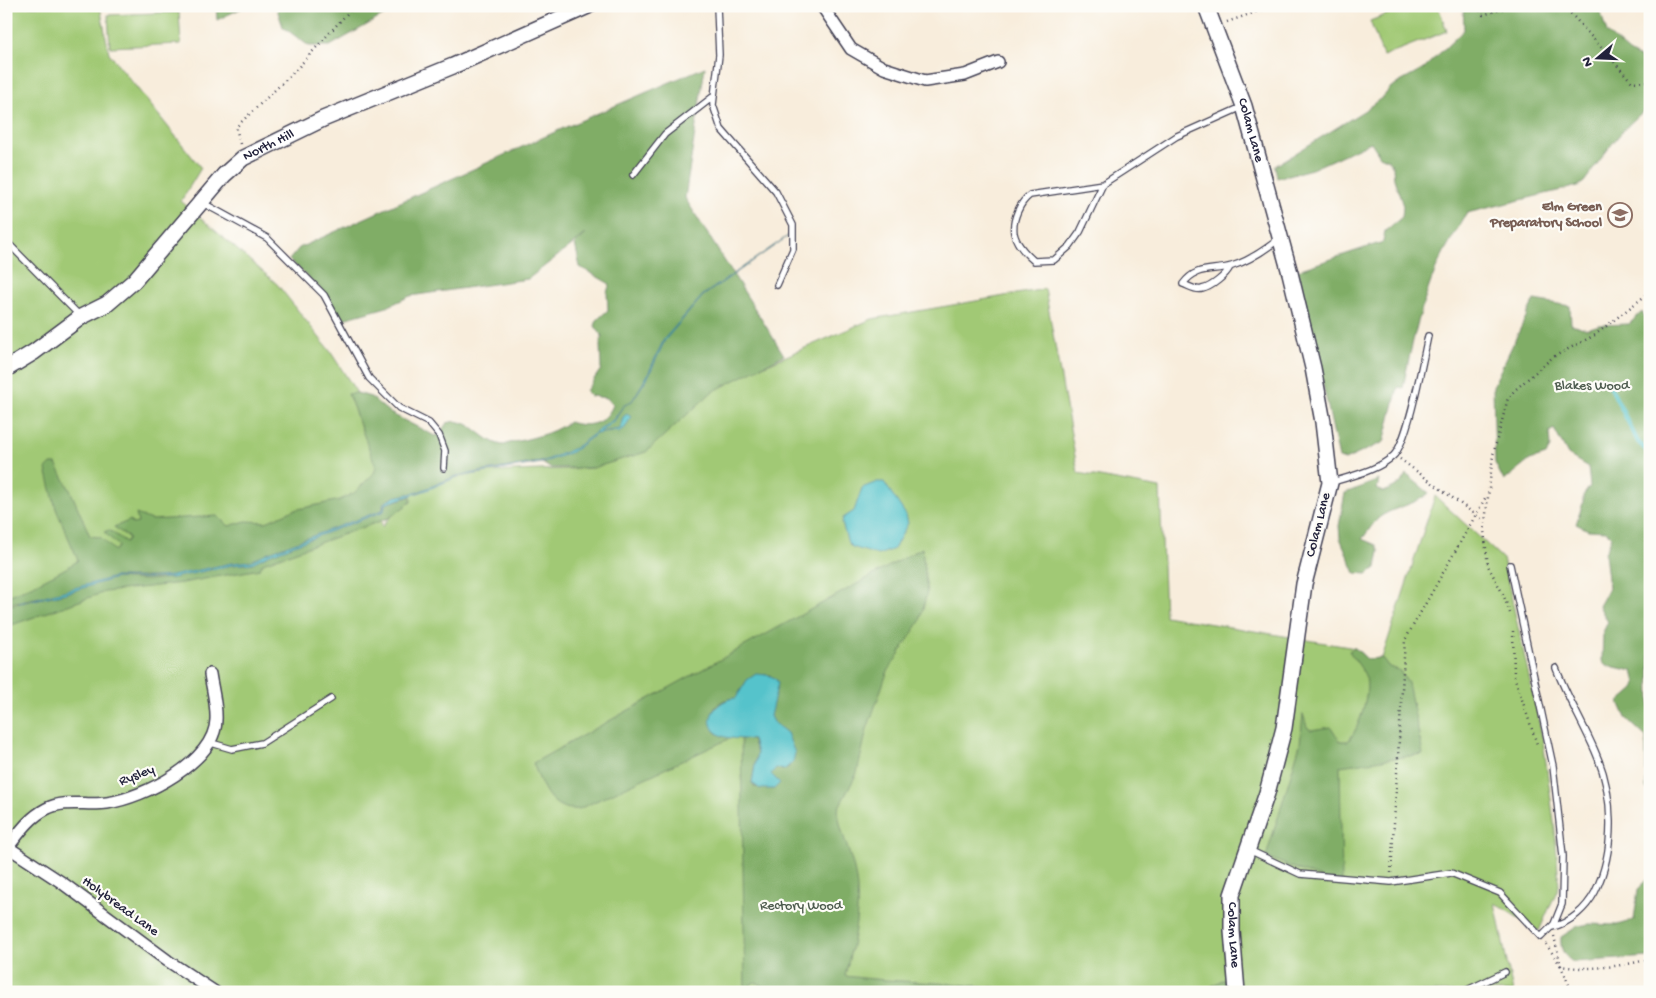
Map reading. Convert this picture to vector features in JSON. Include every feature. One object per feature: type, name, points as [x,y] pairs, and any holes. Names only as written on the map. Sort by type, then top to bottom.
[{"type":"street","name":"North Hill","points":[[6,369],[34,352],[81,317],[107,304],[134,281],[203,203],[224,176],[243,158],[323,119],[453,66],[588,6]]},
{"type":"street","points":[[822,6],[851,49],[884,68],[925,81],[965,75],[998,62]]},
{"type":"street","name":"Colam Lane","points":[[1206,6],[1244,106],[1280,238],[1313,368],[1323,422],[1330,483],[1304,584],[1284,728],[1267,794],[1232,895],[1236,992]]},
{"type":"street","name":"Rysley","points":[[7,846],[29,820],[47,808],[73,803],[106,803],[163,783],[195,760],[208,742],[216,720],[210,674]]},
{"type":"street","name":"Holybread Lane","points":[[7,846],[61,882],[168,961],[215,992]]},
{"type":"lane","points":[[717,6],[719,55],[713,105],[721,129],[776,192],[793,225],[793,249],[777,285]]},
{"type":"lane","points":[[632,175],[665,134],[714,96]]},
{"type":"lane","points":[[1103,184],[1080,232],[1070,246],[1054,260],[1034,261],[1024,252],[1014,232],[1017,212],[1023,200],[1030,195],[1103,184],[1177,136],[1244,106]]},
{"type":"lane","points":[[203,203],[267,238],[324,295],[369,378],[399,408],[428,423],[439,435],[445,451],[444,468]]},
{"type":"lane","points":[[1230,267],[1220,278],[1202,289],[1194,289],[1183,284],[1190,274],[1230,267],[1264,250],[1280,238]]},
{"type":"lane","points":[[6,241],[81,317]]},
{"type":"lane","points":[[1330,483],[1382,465],[1395,455],[1405,431],[1428,336]]},
{"type":"lane","points":[[1248,850],[1300,874],[1391,882],[1451,873],[1500,893],[1541,937],[1552,927],[1562,904],[1563,856],[1553,766],[1510,565]]},
{"type":"lane","points":[[1552,927],[1561,925],[1575,916],[1591,899],[1604,875],[1608,850],[1610,803],[1596,753],[1567,696],[1556,668]]},
{"type":"lane","points":[[208,742],[232,749],[262,743],[331,699]]},
{"type":"lane","points":[[1463,992],[1506,972]]},
{"type":"path","points":[[248,144],[241,147],[236,127],[294,72],[354,6]]},
{"type":"path","points":[[1214,27],[1273,6]]},
{"type":"path","points":[[1478,6],[1483,16],[1511,6]]},
{"type":"path","points":[[1564,6],[1632,82],[1650,81]]},
{"type":"path","points":[[1513,622],[1504,594],[1488,566],[1484,521],[1493,455],[1508,398],[1553,357],[1595,334],[1650,292]]},
{"type":"path","points":[[1395,455],[1476,513],[1484,521]]},
{"type":"path","points":[[1391,882],[1405,640],[1488,493]]},
{"type":"path","points":[[1513,629],[1514,676],[1540,752]]},
{"type":"path","points":[[1552,927],[1561,966],[1572,992]]},
{"type":"path","points":[[1541,937],[1561,966]]},
{"type":"path","points":[[1561,966],[1607,966],[1635,963],[1650,959]]},
{"type":"green space","points":[[6,6],[100,6],[109,53],[201,168],[181,201],[277,284],[330,351],[357,393],[376,467],[382,527],[407,496],[454,478],[489,472],[593,468],[712,388],[872,319],[1045,289],[1078,473],[1160,488],[1165,616],[1355,648],[1367,659],[1382,658],[1435,496],[1503,559],[1543,740],[1555,830],[1559,886],[1539,931],[1495,903],[1513,992],[6,992]]},
{"type":"green space","points":[[216,6],[246,6],[217,20]]},
{"type":"green space","points":[[276,6],[400,6],[330,46],[309,46],[283,27]]},
{"type":"green space","points":[[1408,6],[1438,6],[1447,31],[1383,56],[1370,21]]},
{"type":"green space","points":[[1463,6],[1603,6],[1600,10],[1607,33],[1629,52],[1650,64],[1650,107],[1622,132],[1584,182],[1578,186],[1467,213],[1444,251],[1426,294],[1409,356],[1403,388],[1398,387],[1384,442],[1345,460],[1339,458],[1298,270],[1383,242],[1385,231],[1402,217],[1403,206],[1394,179],[1393,167],[1389,160],[1380,156],[1371,142],[1312,169],[1277,178],[1275,166],[1365,110],[1384,96],[1391,87],[1422,70],[1464,30]]},
{"type":"green space","points":[[179,12],[181,44],[110,47],[108,15]]},
{"type":"green space","points":[[705,67],[685,198],[784,355],[712,392],[646,452],[593,468],[550,468],[542,463],[549,460],[456,476],[418,492],[395,497],[383,503],[383,510],[267,553],[251,562],[232,563],[171,577],[115,577],[65,592],[6,604],[6,596],[44,580],[78,560],[56,509],[46,469],[51,464],[56,464],[71,492],[90,536],[100,537],[115,551],[119,546],[104,532],[109,530],[126,542],[129,538],[114,527],[131,520],[132,524],[138,523],[136,514],[151,520],[217,516],[229,526],[246,521],[266,522],[294,510],[340,500],[354,493],[374,473],[376,467],[348,394],[357,393],[371,397],[390,413],[435,436],[438,435],[447,423],[463,423],[495,443],[503,445],[548,433],[569,422],[589,425],[600,421],[610,412],[613,405],[607,398],[591,396],[586,391],[601,369],[600,345],[602,336],[595,326],[597,320],[608,310],[607,292],[610,284],[580,267],[575,244],[586,234],[528,279],[410,296],[387,307],[340,320],[320,289],[289,260],[299,248],[566,127]]},
{"type":"green space","name":"Blakes Wood","points":[[1534,300],[1570,306],[1571,324],[1587,329],[1599,325],[1629,324],[1642,312],[1649,323],[1650,789],[1646,789],[1646,737],[1626,718],[1619,702],[1634,689],[1636,683],[1633,671],[1605,665],[1602,661],[1603,632],[1608,622],[1599,606],[1609,588],[1605,553],[1612,537],[1606,531],[1588,530],[1576,524],[1583,503],[1583,496],[1590,486],[1588,467],[1568,455],[1554,429],[1549,432],[1550,447],[1546,455],[1530,460],[1504,481],[1495,463],[1493,386]]},
{"type":"green space","points":[[1406,474],[1429,493],[1419,500],[1388,512],[1377,520],[1362,539],[1376,545],[1379,551],[1376,568],[1367,574],[1355,573],[1340,538],[1339,526],[1345,493],[1379,480],[1377,489],[1384,492],[1400,484]]},
{"type":"green space","points":[[411,496],[411,502],[389,518],[263,563],[260,569],[182,583],[105,592],[6,627],[6,606],[66,593],[115,578],[146,580],[171,578],[232,565],[252,563],[267,555],[384,511],[385,504]]},
{"type":"green space","name":"Rectory Wood","points":[[922,548],[927,592],[920,621],[887,673],[867,729],[857,773],[838,809],[842,830],[853,865],[857,893],[854,935],[845,976],[989,987],[1009,989],[1009,992],[766,992],[760,984],[755,982],[751,984],[749,992],[745,992],[741,738],[752,740],[757,753],[752,783],[755,787],[773,789],[780,783],[770,774],[776,768],[783,770],[789,767],[770,716],[770,675],[752,677],[745,683],[736,699],[723,701],[714,709],[712,720],[716,733],[733,737],[579,809],[569,809],[561,806],[548,796],[533,763]]},
{"type":"green space","points":[[1355,648],[1367,659],[1382,658],[1389,667],[1399,670],[1408,683],[1423,754],[1340,766],[1342,884],[1328,881],[1266,857],[1300,744],[1303,714],[1307,727],[1311,730],[1331,727],[1340,741],[1348,741],[1360,720],[1367,685],[1363,671],[1349,651]]},
{"type":"green space","points":[[1650,877],[1650,957],[1573,962],[1567,957],[1561,945],[1561,937],[1578,926],[1590,924],[1617,925],[1634,920],[1638,889]]},
{"type":"green space","points":[[1225,978],[1226,992],[1202,992]]},
{"type":"water","points":[[791,234],[703,296],[665,340],[648,377],[632,401],[647,376],[664,339],[703,295]]},
{"type":"water","points":[[623,406],[615,420],[600,432],[620,429],[623,417],[627,414],[631,417],[625,428],[618,432],[619,435],[617,431],[596,434],[572,452],[542,463],[457,477],[427,490],[385,504],[384,511],[268,555],[252,563],[232,565],[172,578],[146,578],[171,576],[232,563],[251,561],[267,553],[383,510],[384,503],[395,497],[418,492],[457,476],[542,462],[575,448],[614,419]]},
{"type":"water","points":[[877,482],[884,482],[906,515],[908,523],[894,549],[878,555],[852,547],[848,543],[842,523],[843,518],[854,511],[862,488]]},
{"type":"water","points":[[115,577],[146,578],[116,578],[66,593],[19,603]]},
{"type":"water","points":[[756,674],[772,676],[778,683],[770,716],[773,722],[787,733],[795,753],[793,762],[784,770],[776,768],[771,774],[780,783],[774,789],[760,789],[752,783],[757,753],[753,740],[729,738],[720,735],[712,727],[711,722],[711,716],[718,705],[736,698],[747,680]]},
{"type":"waterway","points":[[1607,380],[1638,442],[1650,454]]},
{"type":"place","name":"Elm Green Preparatory School","points":[[1620,215]]}]
